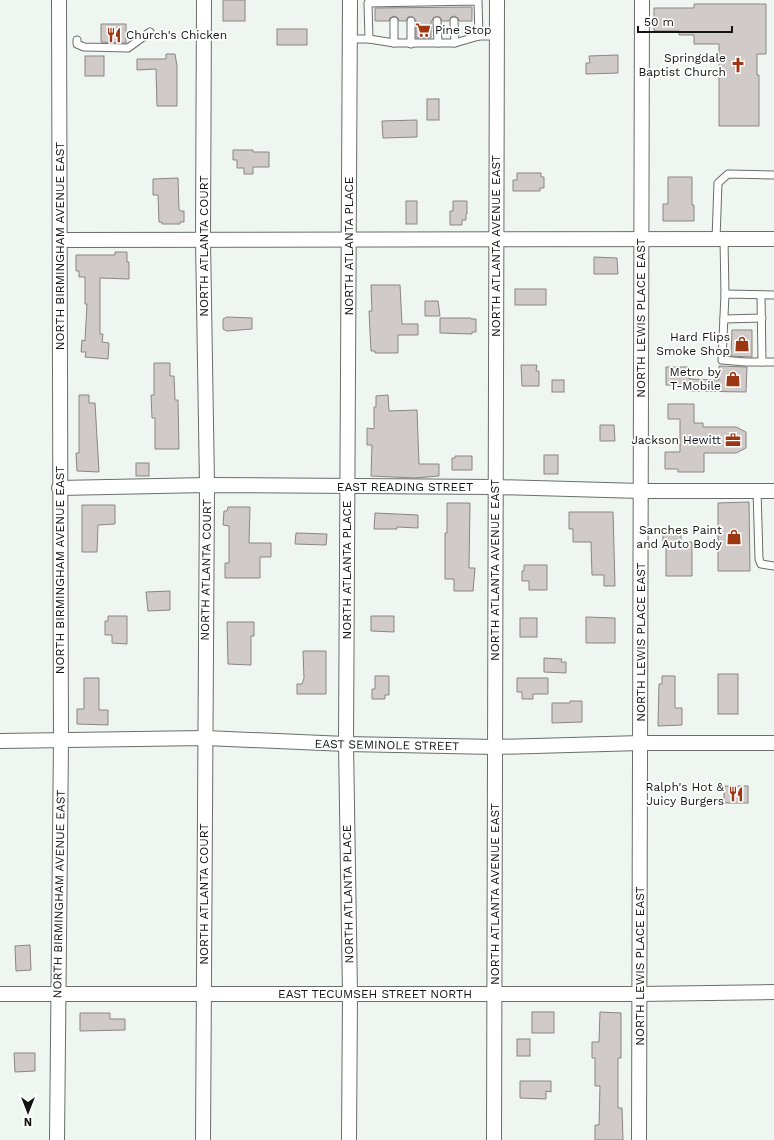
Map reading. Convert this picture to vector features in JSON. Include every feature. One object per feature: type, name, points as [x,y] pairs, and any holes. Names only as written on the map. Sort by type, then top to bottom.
[{"type":"street","name":"NORTH BIRMINGHAM AVENUE EAST","points":[[57,1140],[57,993],[61,741],[59,488],[59,0]]},
{"type":"street","name":"NORTH ATLANTA COURT","points":[[203,1140],[207,485],[203,240],[204,0]]},
{"type":"street","name":"NORTH ATLANTA PLACE","points":[[349,1140],[350,994],[346,744],[350,0]]},
{"type":"street","name":"NORTH ATLANTA AVENUE EAST","points":[[494,1140],[497,0]]},
{"type":"street","name":"NORTH LEWIS PLACE EAST","points":[[639,1140],[642,0]]},
{"type":"street","points":[[60,240],[774,239]]},
{"type":"street","name":"EAST READING STREET","points":[[59,488],[207,485],[495,487],[641,491],[774,491]]},
{"type":"street","name":"EAST SEMINOLE STREET","points":[[0,741],[205,738],[346,744],[496,747],[641,743],[774,743]]},
{"type":"street","name":"EAST TECUMSEH STREET NORTH","points":[[0,994],[640,994],[774,992]]},
{"type":"lane","points":[[368,39],[368,3],[410,5],[424,1],[437,4],[454,4],[478,1],[479,36]]},
{"type":"lane","points":[[454,21],[455,43]]},
{"type":"lane","points":[[394,22],[394,43]]},
{"type":"lane","points":[[410,22],[411,44]]},
{"type":"lane","points":[[437,22],[438,43]]},
{"type":"lane","points":[[77,40],[77,44],[84,47],[128,48],[150,32]]},
{"type":"lane","points":[[350,39],[368,39],[411,44],[455,43],[479,36],[497,36]]},
{"type":"lane","points":[[774,175],[728,174],[718,183],[720,239],[725,294],[722,360],[774,362]]},
{"type":"lane","points":[[725,294],[774,295]]},
{"type":"lane","points":[[761,295],[762,362]]},
{"type":"lane","points":[[724,319],[762,318]]},
{"type":"lane","points":[[757,490],[759,559],[761,564],[774,566]]},
{"type":"building","points":[[223,0],[245,0],[245,21],[223,21]]},
{"type":"building","name":"Springdale Baptist Church","points":[[694,4],[766,4],[766,54],[757,54],[757,75],[759,75],[759,126],[719,126],[719,44],[694,44],[694,35],[679,35],[679,31],[654,31],[654,8],[694,8]]},
{"type":"building","name":"Pine Stop","points":[[472,7],[472,21],[459,21],[458,18],[454,16],[451,17],[449,21],[442,21],[440,17],[434,17],[431,22],[431,38],[416,38],[416,21],[413,17],[408,17],[406,21],[399,21],[398,18],[394,16],[390,18],[389,21],[375,21],[375,8]]},
{"type":"building","name":"Church's Chicken","points":[[101,24],[126,24],[126,43],[101,42]]},
{"type":"building","points":[[277,29],[307,29],[307,45],[277,45]]},
{"type":"building","points":[[166,54],[175,54],[177,66],[177,106],[157,106],[156,69],[137,70],[137,59],[166,59]]},
{"type":"building","points":[[618,55],[618,73],[586,74],[586,63],[590,63],[589,56]]},
{"type":"building","points":[[85,56],[104,56],[104,76],[85,76]]},
{"type":"building","points":[[427,99],[439,99],[439,120],[427,120]]},
{"type":"building","points":[[417,120],[417,137],[383,138],[382,121]]},
{"type":"building","points":[[233,150],[269,152],[269,167],[253,167],[253,174],[244,174],[244,168],[237,168],[237,160],[233,160]]},
{"type":"building","points":[[517,173],[541,173],[541,177],[544,177],[544,188],[540,188],[540,191],[513,191],[513,180],[517,180]]},
{"type":"building","points":[[668,177],[692,177],[692,205],[694,205],[694,221],[663,221],[663,204],[668,204]]},
{"type":"building","points":[[178,178],[179,209],[180,211],[184,211],[184,222],[180,222],[180,224],[162,224],[162,222],[159,222],[158,195],[153,195],[153,179]]},
{"type":"building","points":[[406,201],[417,201],[417,224],[406,224]]},
{"type":"building","points":[[453,201],[467,201],[466,220],[462,220],[462,225],[450,225],[450,211],[453,211]]},
{"type":"building","points":[[115,252],[127,252],[127,262],[129,262],[129,279],[100,278],[100,334],[103,334],[102,342],[109,343],[108,359],[85,357],[86,352],[81,352],[82,340],[85,341],[87,304],[85,304],[85,277],[79,277],[79,271],[76,271],[76,255],[115,255]]},
{"type":"building","points":[[594,257],[617,258],[618,274],[594,274]]},
{"type":"building","points":[[371,285],[400,285],[402,324],[418,324],[418,335],[398,335],[398,353],[375,353],[375,351],[371,351],[369,311],[372,311]]},
{"type":"building","points":[[515,289],[546,289],[546,305],[515,305]]},
{"type":"building","points":[[425,301],[438,301],[440,316],[425,316]]},
{"type":"building","points":[[227,317],[252,318],[252,329],[227,331],[223,329],[223,319]]},
{"type":"building","points":[[440,318],[476,319],[476,332],[472,332],[472,334],[440,333]]},
{"type":"building","name":"Hard Flips Smoke Shop","points":[[732,330],[752,330],[752,357],[731,356]]},
{"type":"building","points":[[154,363],[170,363],[170,376],[174,376],[175,400],[178,400],[179,449],[155,449],[155,418],[152,418],[151,395],[154,395]]},
{"type":"building","points":[[521,365],[537,365],[536,371],[539,371],[539,386],[522,386]]},
{"type":"building","points":[[719,366],[747,367],[746,392],[689,391],[689,385],[666,385],[666,367],[689,367],[689,379],[719,380]]},
{"type":"building","points":[[552,380],[564,380],[564,392],[552,392]]},
{"type":"building","points":[[79,395],[89,395],[89,403],[95,403],[99,472],[77,471],[76,453],[79,453]]},
{"type":"building","points":[[388,395],[389,411],[417,410],[419,464],[439,464],[439,476],[415,478],[371,476],[372,445],[367,445],[367,428],[374,429],[374,407],[376,407],[376,396]]},
{"type":"building","points":[[668,404],[694,404],[694,423],[703,423],[703,427],[736,427],[746,432],[746,448],[736,453],[704,453],[704,472],[678,472],[678,469],[665,469],[665,452],[680,452],[680,419],[668,419]]},
{"type":"building","points":[[600,425],[614,425],[615,441],[600,441]]},
{"type":"building","points":[[544,455],[558,455],[558,474],[544,474]]},
{"type":"building","points":[[455,456],[472,456],[472,470],[452,470],[452,458],[455,458]]},
{"type":"building","points":[[136,463],[149,463],[149,476],[136,476]]},
{"type":"building","name":"Sanches Paint and Auto Body","points":[[749,502],[750,571],[718,571],[718,503]]},
{"type":"building","points":[[447,503],[470,503],[469,568],[475,568],[473,591],[454,591],[454,579],[445,579],[445,533],[447,533]]},
{"type":"building","points":[[82,505],[115,505],[115,524],[98,525],[97,552],[82,552]]},
{"type":"building","points":[[228,507],[250,507],[249,543],[271,543],[271,557],[260,557],[260,578],[225,578],[225,563],[229,563],[229,526],[223,525],[224,511],[227,511]]},
{"type":"building","points":[[569,512],[613,512],[615,586],[604,586],[604,575],[592,575],[591,542],[573,542],[573,529],[569,529]]},
{"type":"building","points":[[375,513],[418,515],[418,528],[397,527],[397,529],[374,529]]},
{"type":"building","points":[[296,533],[327,534],[326,545],[295,544]]},
{"type":"building","points":[[663,534],[681,534],[681,542],[692,542],[692,576],[666,576],[666,544],[663,544]]},
{"type":"building","points":[[524,565],[547,565],[547,590],[529,590],[529,581],[522,581],[522,571],[524,571]]},
{"type":"building","points":[[170,591],[170,610],[148,611],[146,592]]},
{"type":"building","points":[[108,616],[127,616],[127,644],[112,643],[112,635],[105,635],[105,621],[108,621]]},
{"type":"building","points":[[371,616],[394,616],[394,632],[371,631]]},
{"type":"building","points":[[586,617],[615,618],[615,643],[586,643]]},
{"type":"building","points":[[520,618],[537,618],[537,637],[520,637]]},
{"type":"building","points":[[227,622],[254,622],[254,636],[251,636],[251,665],[228,664]]},
{"type":"building","points":[[303,651],[326,651],[326,694],[297,694],[297,684],[302,684],[304,678]]},
{"type":"building","points":[[544,658],[562,659],[561,662],[566,662],[566,673],[544,672]]},
{"type":"building","points":[[718,674],[738,674],[738,714],[718,714]]},
{"type":"building","points":[[375,676],[389,676],[389,695],[385,695],[385,699],[372,699],[372,689],[375,689]]},
{"type":"building","points":[[662,676],[675,676],[675,708],[682,708],[682,725],[658,726],[659,684],[662,684]]},
{"type":"building","points":[[84,678],[99,678],[99,710],[108,710],[108,725],[77,724],[77,709],[84,709]]},
{"type":"building","points":[[517,678],[548,678],[548,694],[533,694],[533,699],[522,699],[522,692],[517,692]]},
{"type":"building","points":[[570,701],[582,701],[582,722],[552,723],[552,703],[570,703]]},
{"type":"building","name":"Ralph's Hot & Juicy Burgers","points":[[724,786],[748,786],[748,803],[724,803]]},
{"type":"building","points":[[30,945],[31,970],[16,971],[15,946]]},
{"type":"building","points":[[532,1012],[554,1012],[554,1033],[532,1033]]},
{"type":"building","points":[[600,1012],[621,1013],[621,1058],[618,1058],[618,1108],[622,1108],[623,1140],[595,1140],[595,1125],[599,1125],[600,1086],[595,1086],[595,1058],[592,1058],[592,1042],[599,1042]]},
{"type":"building","points":[[80,1013],[110,1013],[110,1019],[125,1019],[125,1030],[80,1031]]},
{"type":"building","points":[[517,1039],[530,1039],[530,1056],[517,1056]]},
{"type":"building","points":[[14,1053],[35,1053],[35,1071],[15,1072]]},
{"type":"building","points":[[520,1081],[551,1081],[551,1092],[546,1091],[546,1099],[520,1098]]},
{"type":"place","name":"Pine Stop","points":[[423,30]]},
{"type":"place","name":"Church's Chicken","points":[[114,35]]},
{"type":"place","name":"Springdale Baptist Church","points":[[738,65]]},
{"type":"place","name":"Hard Flips Smoke Shop","points":[[742,344]]},
{"type":"place","name":"Metro by T-Mobile","points":[[733,379]]},
{"type":"place","name":"Jackson Hewitt","points":[[733,440]]},
{"type":"place","name":"Sanches Paint and Auto Body","points":[[734,537]]},
{"type":"place","name":"Ralph's Hot & Juicy Burgers","points":[[736,794]]}]
